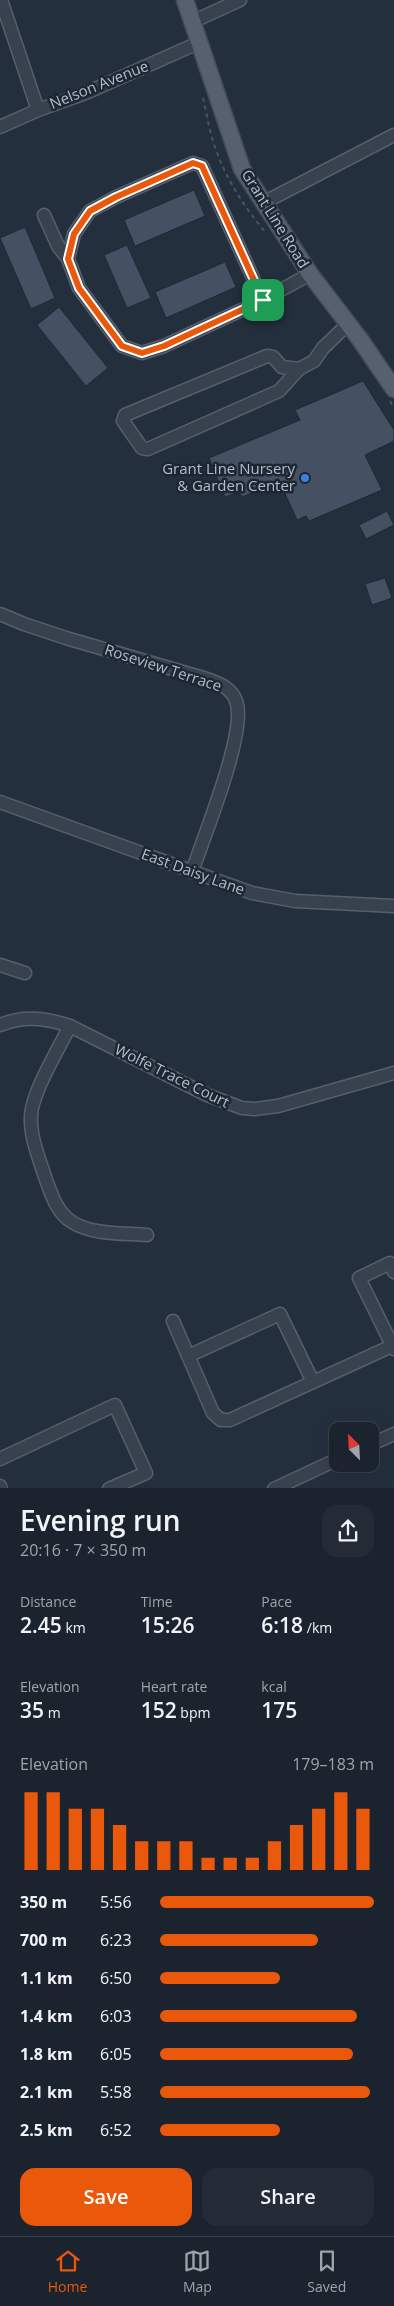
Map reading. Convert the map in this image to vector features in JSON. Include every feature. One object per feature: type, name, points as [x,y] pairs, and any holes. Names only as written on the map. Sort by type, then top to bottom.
[{"type":"main road","name":"Grant Line Road","points":[[185,0],[242,169],[310,274],[394,389]]},
{"type":"street","points":[[1,0],[38,110]]},
{"type":"street","points":[[192,22],[240,0]]},
{"type":"street","name":"Nelson Avenue","points":[[0,128],[38,110],[86,93],[198,43]]},
{"type":"street","points":[[263,203],[394,135]]},
{"type":"street","points":[[68,259],[74,234],[90,211],[116,197],[193,163],[202,166],[263,300]]},
{"type":"street","points":[[44,215],[58,246],[68,259],[79,288],[122,346],[142,353],[164,346],[263,300],[310,274]]},
{"type":"street","points":[[298,369],[282,367],[273,357],[267,356],[125,415],[123,421],[142,448],[148,449],[279,391],[298,369],[314,361],[323,348],[348,324]]},
{"type":"street","name":"Roseview Terrace","points":[[0,614],[49,633],[207,679],[227,687],[236,700],[240,715],[230,762],[192,872]]},
{"type":"street","name":"East Daisy Lane","points":[[0,802],[252,893],[336,904],[394,906]]},
{"type":"street","points":[[0,965],[25,973]]},
{"type":"street","name":"Wolfe Trace Court","points":[[0,1025],[30,1018],[53,1020],[70,1026],[206,1095],[242,1108],[254,1109],[278,1106],[394,1073]]},
{"type":"street","points":[[70,1026],[39,1089],[30,1118],[36,1148],[50,1189],[64,1216],[80,1226],[90,1229],[147,1235]]},
{"type":"street","points":[[172,1322],[213,1413],[221,1420],[230,1420],[393,1346],[359,1278],[390,1264],[394,1272]]},
{"type":"street","points":[[188,1356],[280,1314],[312,1382]]},
{"type":"street","points":[[0,1460],[114,1405],[146,1473],[109,1488]]},
{"type":"street","points":[[379,1440],[394,1434]]},
{"type":"street","points":[[274,1488],[329,1463]]},
{"type":"path","points":[[203,100],[208,118]]},
{"type":"building","points":[[194,190],[205,216],[135,246],[124,220]]},
{"type":"building","points":[[25,227],[55,298],[31,309],[0,238]]},
{"type":"building","points":[[127,245],[151,298],[127,308],[104,255]]},
{"type":"building","points":[[225,262],[236,287],[166,318],[155,292]]},
{"type":"building","points":[[59,307],[108,368],[86,386],[37,325]]},
{"type":"building","name":"Grant Line Nursery & Garden Center","points":[[363,381],[394,430],[394,441],[365,455],[382,490],[309,521],[306,516],[297,520],[283,489],[274,493],[271,485],[242,497],[239,492],[225,497],[209,458],[300,420],[295,410]]},
{"type":"building","points":[[387,511],[394,525],[366,539],[359,525]]},
{"type":"building","points":[[385,578],[392,598],[372,605],[365,584]]},
{"type":"place","name":"Grant Line Nursery & Garden Center","points":[[305,478]]},
{"type":"route","points":[[193,163],[202,166],[263,300],[164,346],[142,353],[130,349],[122,346],[79,288],[68,259],[74,234],[90,211],[116,197],[179,168],[193,163]]}]
